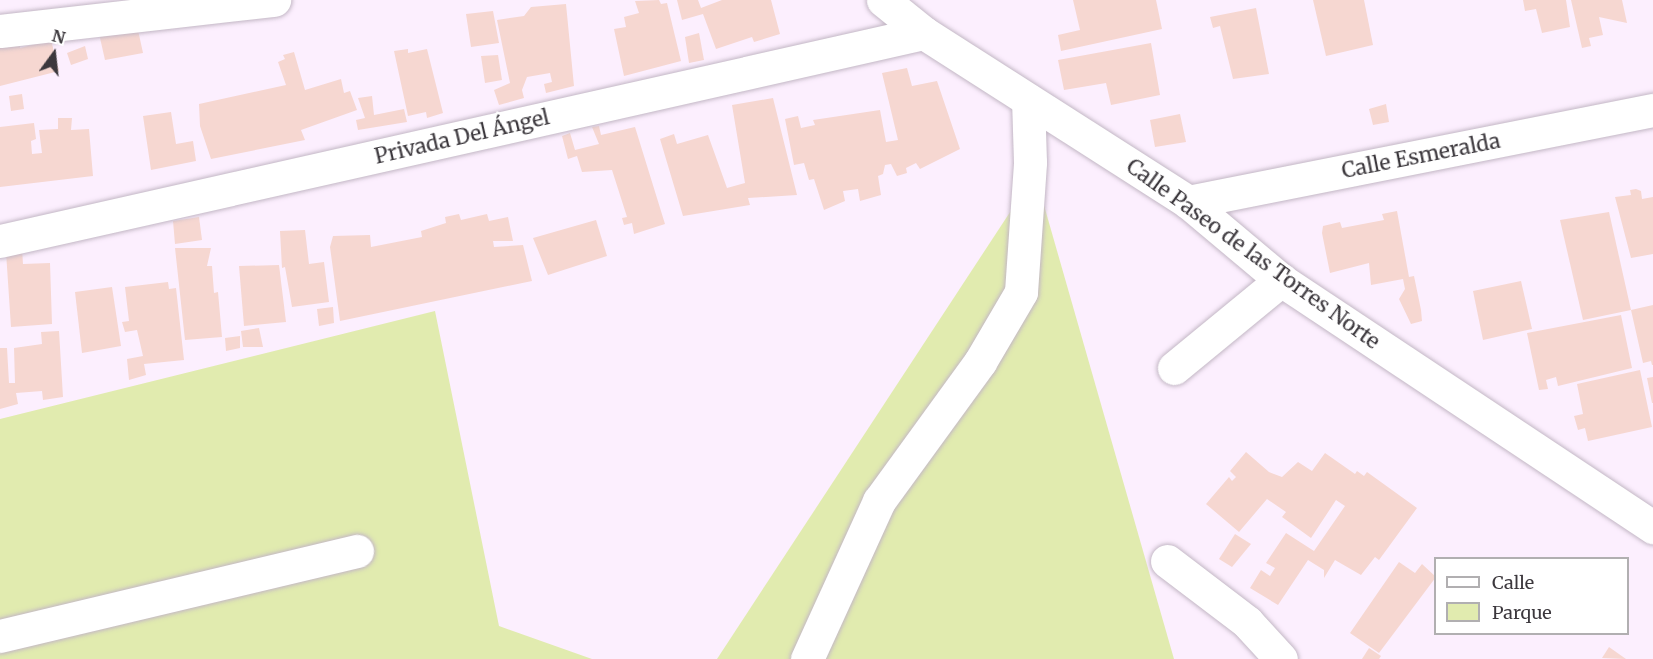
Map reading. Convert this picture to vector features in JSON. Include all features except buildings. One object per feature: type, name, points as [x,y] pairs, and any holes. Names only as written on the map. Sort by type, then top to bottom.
[{"type":"street","points":[[0,31],[274,0]]},
{"type":"street","name":"Calle Paseo de las Torres Norte","points":[[883,0],[924,33],[1188,202],[1281,280],[1652,524]]},
{"type":"street","name":"Privada Del Ángel","points":[[0,241],[924,33]]},
{"type":"street","points":[[807,659],[879,501],[980,362],[1021,292],[1030,162],[1029,100]]},
{"type":"street","name":"Calle Esmeralda","points":[[1188,202],[1653,110]]},
{"type":"street","points":[[1174,368],[1281,280]]},
{"type":"street","points":[[0,636],[357,551]]},
{"type":"street","points":[[1167,561],[1247,621],[1281,659]]},
{"type":"green space","points":[[1035,174],[1174,659],[717,659]]},
{"type":"green space","points":[[435,311],[499,626],[592,659],[0,659],[0,419]]}]
